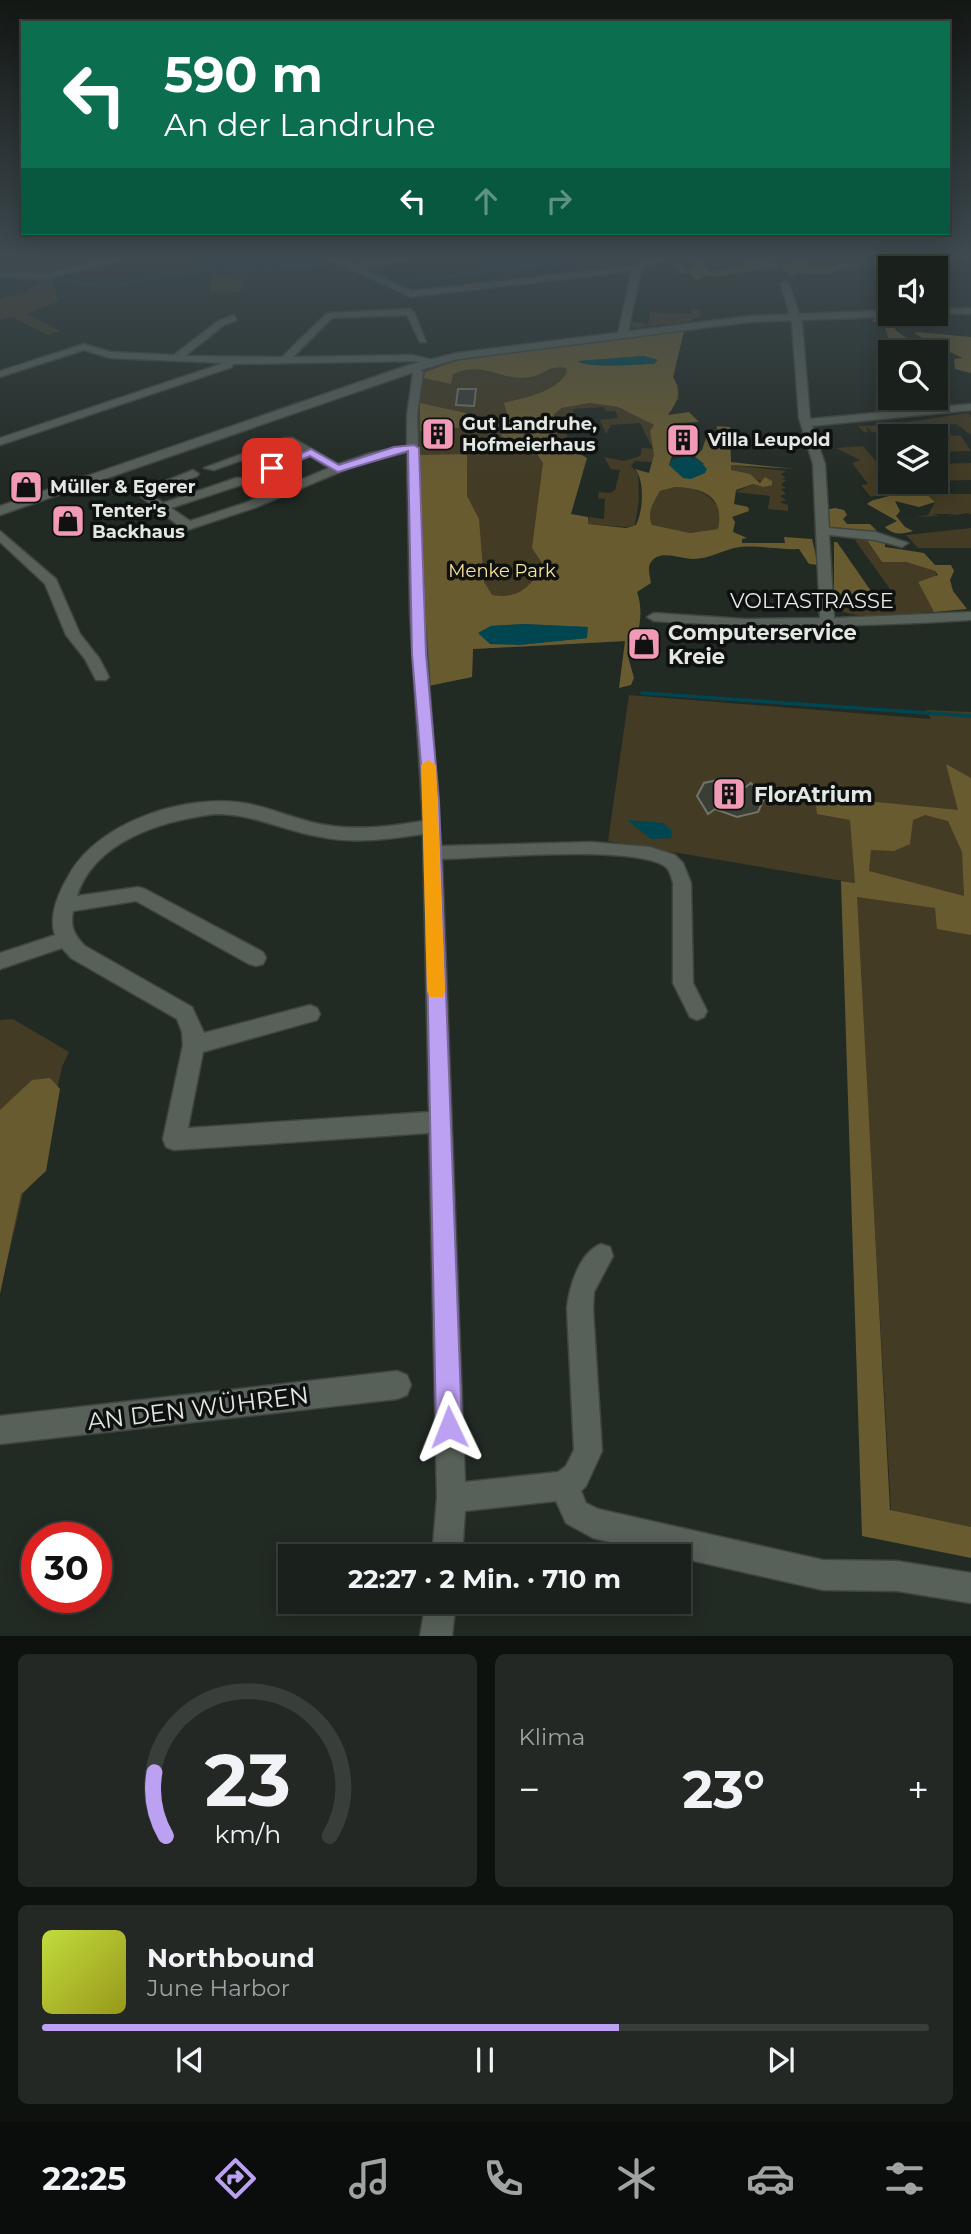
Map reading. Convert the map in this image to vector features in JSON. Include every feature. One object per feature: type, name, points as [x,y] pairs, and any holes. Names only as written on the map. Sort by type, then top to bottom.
[{"type":"main road","points":[[0,511],[430,362],[641,331]]},
{"type":"street","points":[[175,359],[210,331]]},
{"type":"street","points":[[284,361],[314,331]]},
{"type":"street","points":[[419,331],[423,340]]},
{"type":"street","points":[[795,331],[800,399],[819,465],[827,622]]},
{"type":"street","points":[[0,374],[84,347],[110,355],[175,359],[284,361],[412,358],[430,362]]},
{"type":"street","points":[[0,442],[237,361]]},
{"type":"street","points":[[413,368],[418,372],[412,415],[419,654],[432,826],[451,1498],[448,1544]]},
{"type":"street","points":[[806,424],[971,407]]},
{"type":"street","points":[[209,468],[289,440],[338,469]]},
{"type":"street","points":[[169,532],[261,502],[338,469],[397,449],[414,448]]},
{"type":"street","points":[[253,476],[311,452]]},
{"type":"street","points":[[188,526],[142,493],[193,474]]},
{"type":"street","points":[[162,507],[240,481]]},
{"type":"street","points":[[824,531],[876,536],[902,542]]},
{"type":"street","points":[[0,535],[51,582],[72,635],[92,658],[101,677]]},
{"type":"street","name":"VOLTASTRASSE","points":[[654,617],[741,623],[971,616]]},
{"type":"street","points":[[432,826],[394,832],[350,834],[319,831],[237,808],[204,808],[174,814],[122,835],[99,853],[71,887],[61,926],[64,940],[78,952],[185,1013],[193,1032],[194,1045],[174,1139],[439,1122]]},
{"type":"street","points":[[432,853],[603,849],[669,860],[678,870],[682,883],[683,983],[697,1011]]},
{"type":"street","points":[[66,905],[138,894],[256,958]]},
{"type":"street","points":[[0,961],[64,940]]},
{"type":"street","points":[[194,1045],[310,1014]]},
{"type":"street","points":[[451,1498],[564,1486],[576,1476],[588,1451],[580,1309],[582,1289],[601,1256]]},
{"type":"street","name":"AN DEN WÜHREN","points":[[0,1430],[397,1385]]},
{"type":"street","points":[[564,1486],[576,1513],[593,1522],[823,1575],[897,1576],[971,1588]]},
{"type":"street","points":[[436,1636],[439,1614]]},
{"type":"green space","points":[[41,331],[60,331],[48,335]]},
{"type":"green space","name":"Menke Park","points":[[684,331],[673,377],[678,386],[679,400],[607,397],[534,409],[570,494],[564,527],[626,641],[473,649],[472,677],[428,686],[416,421],[423,370],[440,363],[544,346]]},
{"type":"green space","points":[[590,403],[618,407],[654,425],[650,432],[653,449],[640,423],[611,425],[606,434],[600,420],[618,418],[615,411],[606,411],[603,407],[573,409],[574,415],[561,419],[569,441],[577,441],[581,452],[570,449],[555,439],[554,414],[563,408]]},
{"type":"green space","points":[[968,413],[971,417],[971,435],[956,424],[896,424]]},
{"type":"green space","points":[[878,425],[878,432],[872,432],[866,426],[868,432],[864,432],[858,426]]},
{"type":"green space","points":[[948,435],[961,436],[971,451],[948,452]]},
{"type":"green space","points":[[863,446],[878,463],[878,494],[882,494],[871,497],[861,485],[868,484],[852,463],[860,460],[836,448]]},
{"type":"green space","points":[[642,448],[658,449],[652,462],[635,461],[631,466],[638,474],[639,500],[635,525],[626,527],[587,524],[589,517],[604,519],[605,499],[598,498],[599,492],[610,493],[615,490],[620,470],[611,469],[604,457],[624,461],[640,456]]},
{"type":"green space","points":[[971,463],[971,480],[948,481],[948,464]]},
{"type":"green space","points":[[731,465],[786,471],[781,474],[786,478],[781,479],[786,480],[781,485],[786,488],[781,489],[786,494],[780,496],[786,500],[780,502],[788,505],[788,511],[768,509],[770,496],[735,492],[753,484],[771,485],[731,470]]},
{"type":"green space","points":[[675,487],[690,488],[712,499],[721,511],[718,529],[690,533],[652,526],[650,512],[660,491]]},
{"type":"green space","points":[[928,494],[971,494],[971,515],[968,513],[943,517],[956,514],[932,514],[940,516],[915,517],[928,515],[935,502]]},
{"type":"green space","points":[[971,528],[971,548],[918,548],[906,535]]},
{"type":"green space","points":[[869,539],[868,543],[882,562],[906,562],[935,571],[937,578],[918,582],[934,612],[872,616],[839,610],[837,602],[870,601],[876,610],[894,608],[882,591],[890,589],[855,540]]},
{"type":"green space","points":[[629,695],[931,719],[926,710],[971,712],[971,1558],[891,1510],[855,883],[608,841]]},
{"type":"green space","points":[[13,1019],[69,1052],[62,1067],[38,1178],[23,1194],[0,1290],[0,1020]]},
{"type":"shaded area","name":"Menke Park","points":[[684,331],[673,377],[678,397],[668,415],[689,412],[699,422],[673,423],[672,431],[667,434],[667,442],[674,449],[669,465],[704,464],[695,457],[702,450],[706,438],[716,438],[717,426],[730,427],[731,462],[794,469],[731,465],[731,470],[750,474],[760,483],[765,477],[772,481],[772,485],[764,487],[753,484],[736,490],[734,504],[748,507],[749,511],[732,517],[735,522],[733,532],[747,538],[742,539],[742,543],[785,543],[784,537],[812,539],[818,565],[809,564],[799,549],[755,547],[734,548],[699,559],[665,555],[655,558],[649,567],[651,583],[637,592],[639,624],[635,641],[627,653],[634,678],[631,685],[619,688],[625,641],[473,649],[472,677],[428,686],[420,455],[467,454],[467,496],[479,519],[484,582],[492,595],[501,596],[523,590],[544,566],[532,548],[543,463],[533,448],[503,448],[501,432],[426,425],[424,431],[420,431],[420,403],[470,414],[489,425],[510,426],[504,403],[548,389],[556,385],[567,372],[566,368],[555,367],[535,376],[520,378],[484,370],[464,370],[453,374],[451,384],[424,378],[425,372],[456,361],[544,346]],"holes":[[[644,356],[657,360],[653,364],[614,365],[594,365],[578,361]],[[590,403],[618,407],[654,425],[650,431],[654,455],[649,473],[635,469],[642,496],[636,525],[626,528],[588,524],[588,517],[571,514],[587,458],[555,439],[554,414],[562,408]],[[675,487],[695,489],[710,496],[718,509],[718,529],[690,533],[652,525],[650,512],[660,491]],[[523,624],[587,627],[587,638],[519,645],[479,633],[491,626]]]},
{"type":"shaded area","points":[[886,331],[897,331],[910,339],[920,340],[889,340]]},
{"type":"shaded area","points":[[914,333],[971,337],[971,373],[955,369],[954,359],[963,358],[948,351],[948,340],[926,340]]},
{"type":"shaded area","points":[[927,494],[935,502],[919,507],[895,501],[900,511],[896,516],[905,527],[913,531],[899,534],[885,527],[897,521],[867,504],[888,496]]},
{"type":"shaded area","points":[[825,510],[844,510],[847,515],[843,519],[847,524],[870,524],[877,531],[827,527]]},
{"type":"shaded area","points":[[869,539],[885,542],[885,547],[924,553],[935,565],[951,565],[954,571],[950,580],[953,591],[967,609],[934,612],[918,582],[938,575],[935,571],[906,562],[882,562],[868,542]]},
{"type":"shaded area","points":[[834,542],[837,542],[871,591],[862,591],[867,601],[834,602]]},
{"type":"shaded area","points":[[946,764],[971,778],[971,935],[937,929],[935,908],[857,897],[890,1510],[971,1527],[971,1558],[862,1536],[841,881],[855,883],[850,820],[817,814],[815,796],[958,810]],"holes":[[[925,815],[948,821],[962,852],[964,896],[869,871],[871,850],[894,851],[910,844],[913,820]]]},
{"type":"shaded area","points":[[50,1078],[60,1089],[46,1171],[21,1194],[0,1294],[0,1110],[32,1080]]},
{"type":"water","points":[[644,356],[658,360],[654,364],[613,365],[591,365],[578,361]]},
{"type":"water","points":[[687,456],[699,460],[707,469],[705,473],[691,479],[683,478],[669,465],[672,460]]},
{"type":"water","points":[[523,624],[588,627],[587,638],[519,645],[490,644],[478,633],[491,626]]},
{"type":"water","points":[[627,820],[663,823],[671,830],[672,838],[651,839]]},
{"type":"building","points":[[458,389],[476,389],[474,406],[456,405]]},
{"type":"building","name":"Gut Landruhe, Hofmeierhaus","points":[[428,426],[450,426],[447,442],[425,441]]},
{"type":"building","name":"FlorAtrium","points":[[722,779],[743,789],[751,783],[764,799],[758,812],[737,817],[715,809],[708,814],[697,796],[704,783]]},
{"type":"waterway","points":[[642,693],[971,716]]},
{"type":"slow traffic","points":[[428,765],[436,991]]},
{"type":"place","name":"Gut Landruhe, Hofmeierhaus","points":[[438,434]]},
{"type":"place","name":"Villa Leupold","points":[[683,440]]},
{"type":"place","name":"Müller & Egerer","points":[[26,487]]},
{"type":"place","name":"Tenter's Backhaus","points":[[68,521]]},
{"type":"place","name":"Computerservice Kreie","points":[[644,644]]},
{"type":"place","name":"FlorAtrium","points":[[729,794]]},
{"type":"route","points":[[272,468],[311,452],[338,469],[397,449],[414,448],[417,614],[431,801],[449,1427]]}]
